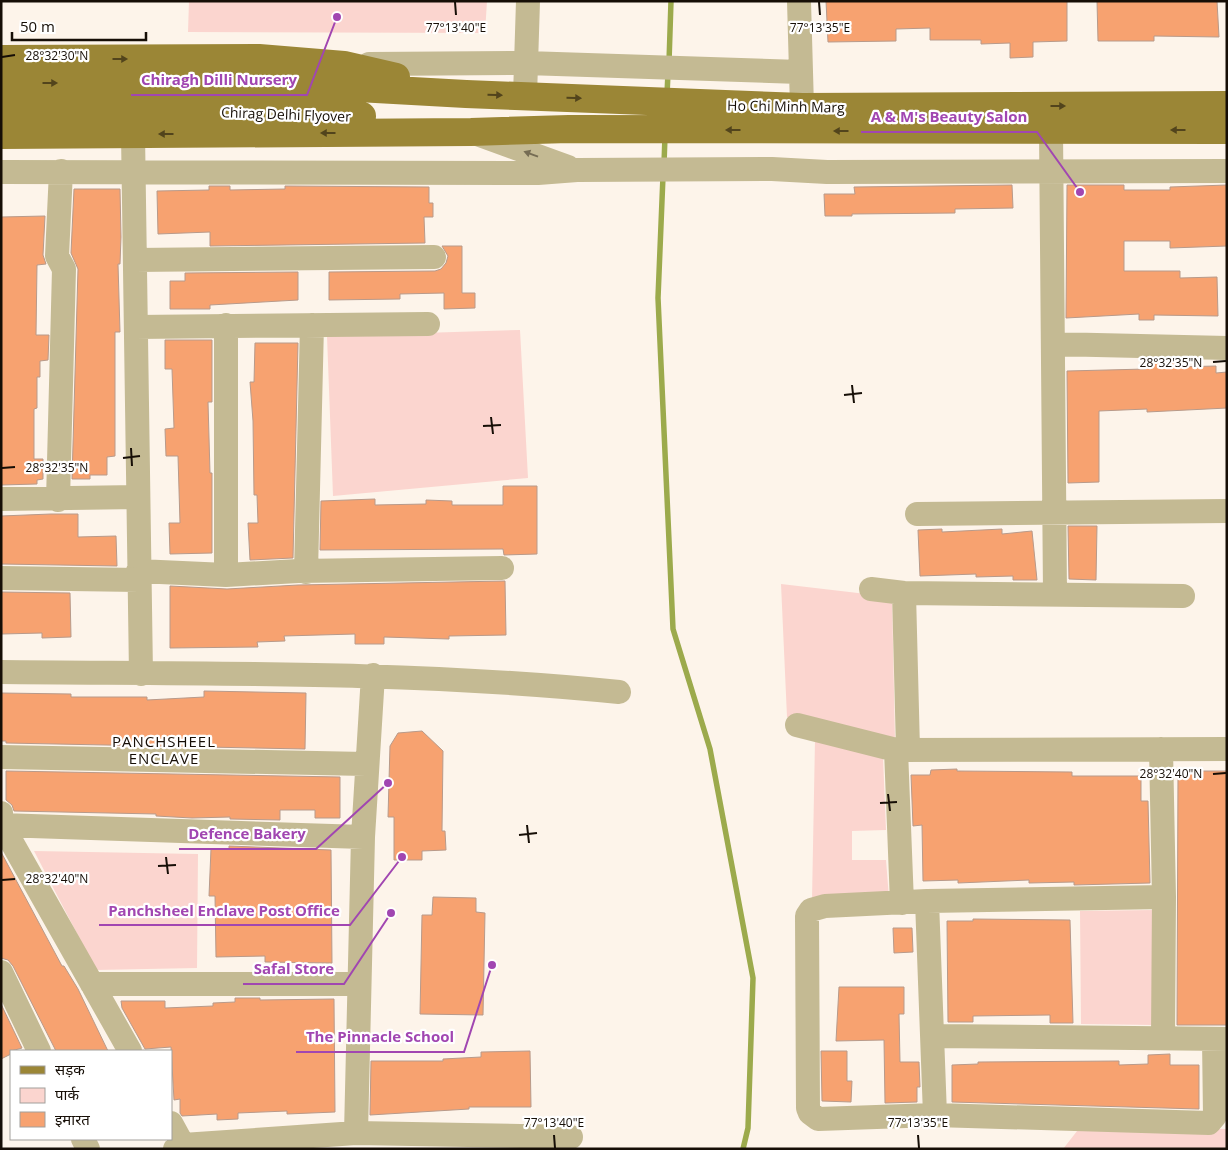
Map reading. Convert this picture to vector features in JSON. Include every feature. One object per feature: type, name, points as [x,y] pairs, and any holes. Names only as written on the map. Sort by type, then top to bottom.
[{"type":"main road","points":[[1,59],[259,58],[344,65],[466,94]]},
{"type":"main road","name":"Chirag Delhi Flyover","points":[[1,83],[304,85],[466,94]]},
{"type":"main road","name":"Ho Chi Minh Marg","points":[[466,94],[525,96],[789,115],[1051,130],[1227,130]]},
{"type":"main road","name":"Ho Chi Minh Marg","points":[[569,130],[789,115],[1227,105]]},
{"type":"main road","name":"Chirag Delhi Flyover","points":[[1,111],[301,112],[569,130]]},
{"type":"main road","points":[[1,135],[569,130]]},
{"type":"street","points":[[525,96],[528,1]]},
{"type":"street","points":[[784,1],[791,71]]},
{"type":"street","points":[[789,115],[791,71],[799,1]]},
{"type":"street","points":[[344,65],[526,63],[791,71]]},
{"type":"street","points":[[1051,130],[1055,593]]},
{"type":"street","points":[[471,132],[576,170]]},
{"type":"street","points":[[133,134],[138,575],[141,674]]},
{"type":"street","points":[[1,172],[538,172],[576,170],[772,169],[827,172],[1227,171]]},
{"type":"street","points":[[58,500],[64,268],[57,256],[61,171]]},
{"type":"street","points":[[135,260],[434,257]]},
{"type":"street","points":[[136,327],[428,324]]},
{"type":"street","points":[[226,325],[226,575]]},
{"type":"street","points":[[306,572],[312,325]]},
{"type":"street","points":[[1053,344],[1227,348]]},
{"type":"street","points":[[1,499],[58,500],[138,497]]},
{"type":"street","points":[[917,514],[1227,511]]},
{"type":"street","points":[[1,578],[502,568]]},
{"type":"street","points":[[871,589],[904,593],[1055,593],[1183,596]]},
{"type":"street","points":[[902,902],[904,593]]},
{"type":"street","points":[[1,672],[373,675],[528,682],[619,692]]},
{"type":"street","points":[[356,1133],[363,837],[366,764],[373,675]]},
{"type":"street","points":[[797,725],[902,750],[1227,749]]},
{"type":"street","points":[[1161,749],[1164,898],[1163,1038]]},
{"type":"street","points":[[1,757],[366,764]]},
{"type":"street","points":[[2,821],[363,837]]},
{"type":"street","points":[[2,821],[129,1050]]},
{"type":"street","points":[[933,1036],[1221,1039],[1215,1116],[1209,1123],[935,1115],[818,1119],[810,1113],[808,1108],[807,916],[811,910],[825,906],[927,901],[1164,898]]},
{"type":"street","points":[[927,901],[935,1115]]},
{"type":"street","points":[[1,972],[39,1050]]},
{"type":"street","points":[[92,984],[359,984]]},
{"type":"street","points":[[172,1126],[179,1147],[356,1133],[491,1142],[571,1137]]},
{"type":"green space","points":[[189,1],[487,1],[485,33],[188,32]]},
{"type":"green space","points":[[520,330],[528,478],[333,496],[327,336]]},
{"type":"green space","points":[[781,584],[892,597],[895,741],[787,717]]},
{"type":"green space","points":[[815,740],[883,757],[886,830],[852,831],[852,860],[886,860],[889,898],[812,900]]},
{"type":"green space","points":[[34,851],[198,854],[197,968],[96,970]]},
{"type":"green space","points":[[1155,910],[1153,1025],[1081,1024],[1080,911]]},
{"type":"green space","points":[[1081,1126],[1227,1129],[1227,1149],[1063,1149]]},
{"type":"building","points":[[826,1],[1067,1],[1067,41],[1033,42],[1033,57],[1010,58],[1010,43],[981,44],[981,40],[930,40],[930,28],[896,29],[896,41],[828,42]]},
{"type":"building","points":[[1097,1],[1217,1],[1219,37],[1154,36],[1154,41],[1098,41]]},
{"type":"building","points":[[1012,185],[1013,208],[955,209],[955,213],[825,216],[824,194],[855,194],[854,187]]},
{"type":"building","points":[[1067,185],[1124,185],[1124,190],[1170,190],[1170,187],[1227,185],[1227,246],[1170,248],[1170,241],[1124,241],[1124,271],[1180,271],[1180,278],[1217,277],[1218,316],[1154,315],[1154,320],[1139,320],[1139,314],[1066,318]]},
{"type":"building","points":[[209,186],[230,186],[230,190],[285,189],[285,186],[429,187],[429,203],[433,203],[433,217],[424,217],[425,243],[210,246],[210,232],[158,234],[157,191],[209,190]]},
{"type":"building","points":[[74,189],[120,189],[121,237],[120,264],[118,264],[120,332],[115,332],[115,456],[107,457],[107,475],[90,475],[90,479],[72,479],[78,269],[71,253]]},
{"type":"building","points":[[45,216],[43,255],[46,264],[37,265],[36,335],[49,335],[48,360],[40,361],[40,377],[37,377],[37,408],[34,409],[34,459],[43,459],[43,479],[37,480],[37,484],[1,485],[1,217]]},
{"type":"building","points":[[442,246],[462,246],[462,293],[475,293],[475,308],[444,309],[444,293],[400,294],[400,299],[329,300],[329,272],[435,271],[441,269],[446,263],[448,256]]},
{"type":"building","points":[[298,272],[298,300],[210,305],[210,309],[170,309],[170,281],[185,281],[185,273]]},
{"type":"building","points":[[165,340],[212,340],[212,402],[208,402],[210,473],[212,473],[212,553],[170,554],[169,523],[180,523],[178,456],[166,456],[165,429],[174,428],[172,369],[165,369]]},
{"type":"building","points":[[255,343],[298,343],[293,558],[250,560],[248,523],[258,523],[257,495],[254,495],[253,421],[250,382],[254,382]]},
{"type":"building","points":[[1146,360],[1175,361],[1175,367],[1216,366],[1216,373],[1227,372],[1227,408],[1147,412],[1147,409],[1099,411],[1099,482],[1068,483],[1067,371],[1146,369]]},
{"type":"building","points":[[503,486],[537,486],[537,554],[504,555],[503,549],[320,550],[321,501],[375,499],[375,505],[426,504],[426,500],[452,501],[452,505],[503,505]]},
{"type":"building","points":[[78,514],[78,537],[116,536],[117,566],[1,564],[1,516]]},
{"type":"building","points":[[1068,526],[1097,526],[1096,580],[1069,579]]},
{"type":"building","points":[[942,529],[942,532],[1002,529],[1002,534],[1032,531],[1037,580],[1013,580],[1013,576],[976,577],[976,574],[920,576],[918,530]]},
{"type":"building","points":[[505,581],[506,635],[449,636],[449,639],[384,637],[384,644],[355,644],[355,634],[284,636],[285,641],[257,642],[258,647],[170,648],[170,586],[227,589],[298,585]]},
{"type":"building","points":[[1,592],[70,593],[71,637],[42,638],[42,633],[2,634]]},
{"type":"building","points":[[204,691],[306,693],[305,749],[6,743],[6,741],[1,741],[1,693],[71,694],[71,697],[147,697],[147,700],[204,697]]},
{"type":"building","points":[[422,731],[443,751],[442,831],[445,831],[446,850],[422,851],[422,860],[394,860],[394,817],[388,817],[390,746],[398,733]]},
{"type":"building","points":[[957,769],[957,771],[1072,772],[1072,776],[1141,776],[1141,801],[1148,801],[1150,883],[1074,885],[1074,882],[1029,883],[1029,880],[958,883],[958,880],[923,881],[922,825],[913,826],[911,775],[930,775],[931,770]]},
{"type":"building","points":[[6,771],[340,777],[340,818],[315,818],[315,810],[280,810],[280,820],[230,819],[230,817],[192,818],[156,816],[156,814],[14,811],[12,805],[6,800]]},
{"type":"building","points":[[1178,771],[1227,771],[1227,1025],[1177,1025]]},
{"type":"building","points":[[229,846],[331,850],[332,963],[265,962],[265,956],[216,957],[215,896],[209,896],[211,849],[229,849]]},
{"type":"building","points":[[1,852],[62,966],[64,966],[78,989],[108,1050],[55,1050],[13,966],[8,960],[1,958]]},
{"type":"building","points":[[433,897],[476,898],[476,912],[485,913],[483,1015],[420,1014],[422,915],[432,915]]},
{"type":"building","points":[[973,919],[1070,920],[1073,1023],[1050,1023],[1050,1015],[973,1016],[973,1022],[948,1022],[947,921],[973,921]]},
{"type":"building","points":[[893,928],[912,928],[913,952],[894,953]]},
{"type":"building","points":[[839,987],[904,987],[904,1014],[899,1014],[900,1062],[919,1062],[920,1087],[917,1087],[917,1102],[885,1103],[884,1040],[836,1041]]},
{"type":"building","points":[[235,998],[260,998],[260,1000],[334,999],[335,1112],[287,1114],[287,1111],[238,1113],[238,1119],[217,1120],[217,1114],[182,1116],[180,1113],[180,1099],[174,1100],[171,1047],[145,1049],[122,1008],[121,1001],[165,1001],[165,1008],[213,1006],[213,1003],[235,1002]]},
{"type":"building","points":[[1,1004],[22,1048],[10,1050],[10,1054],[1,1059]]},
{"type":"building","points":[[530,1051],[531,1107],[469,1107],[469,1109],[370,1115],[371,1061],[443,1061],[443,1059],[481,1057],[481,1052]]},
{"type":"building","points":[[821,1051],[847,1051],[847,1081],[852,1081],[851,1102],[822,1101]]},
{"type":"building","points":[[1170,1054],[1170,1065],[1199,1065],[1199,1109],[952,1102],[952,1065],[978,1064],[978,1062],[1119,1061],[1119,1065],[1148,1064],[1148,1055]]},
{"type":"waterway","points":[[669,62],[671,1]]},
{"type":"waterway","points":[[667,94],[668,73]]},
{"type":"waterway","points":[[664,164],[665,136]]},
{"type":"waterway","points":[[663,176],[658,298],[673,629],[710,749],[753,978],[748,1128],[743,1149]]},
{"type":"place","name":"Chiragh Dilli Nursery","points":[[337,17]]},
{"type":"place","name":"A & M's Beauty Salon","points":[[1080,192]]},
{"type":"place","name":"Defence Bakery","points":[[388,783]]},
{"type":"place","name":"Panchsheel Enclave Post Office","points":[[402,857]]},
{"type":"place","name":"Safal Store","points":[[391,913]]},
{"type":"place","name":"The Pinnacle School","points":[[492,965]]},
{"type":"district","name":"PANCHSHEEL ENCLAVE","points":[[164,750]]}]
